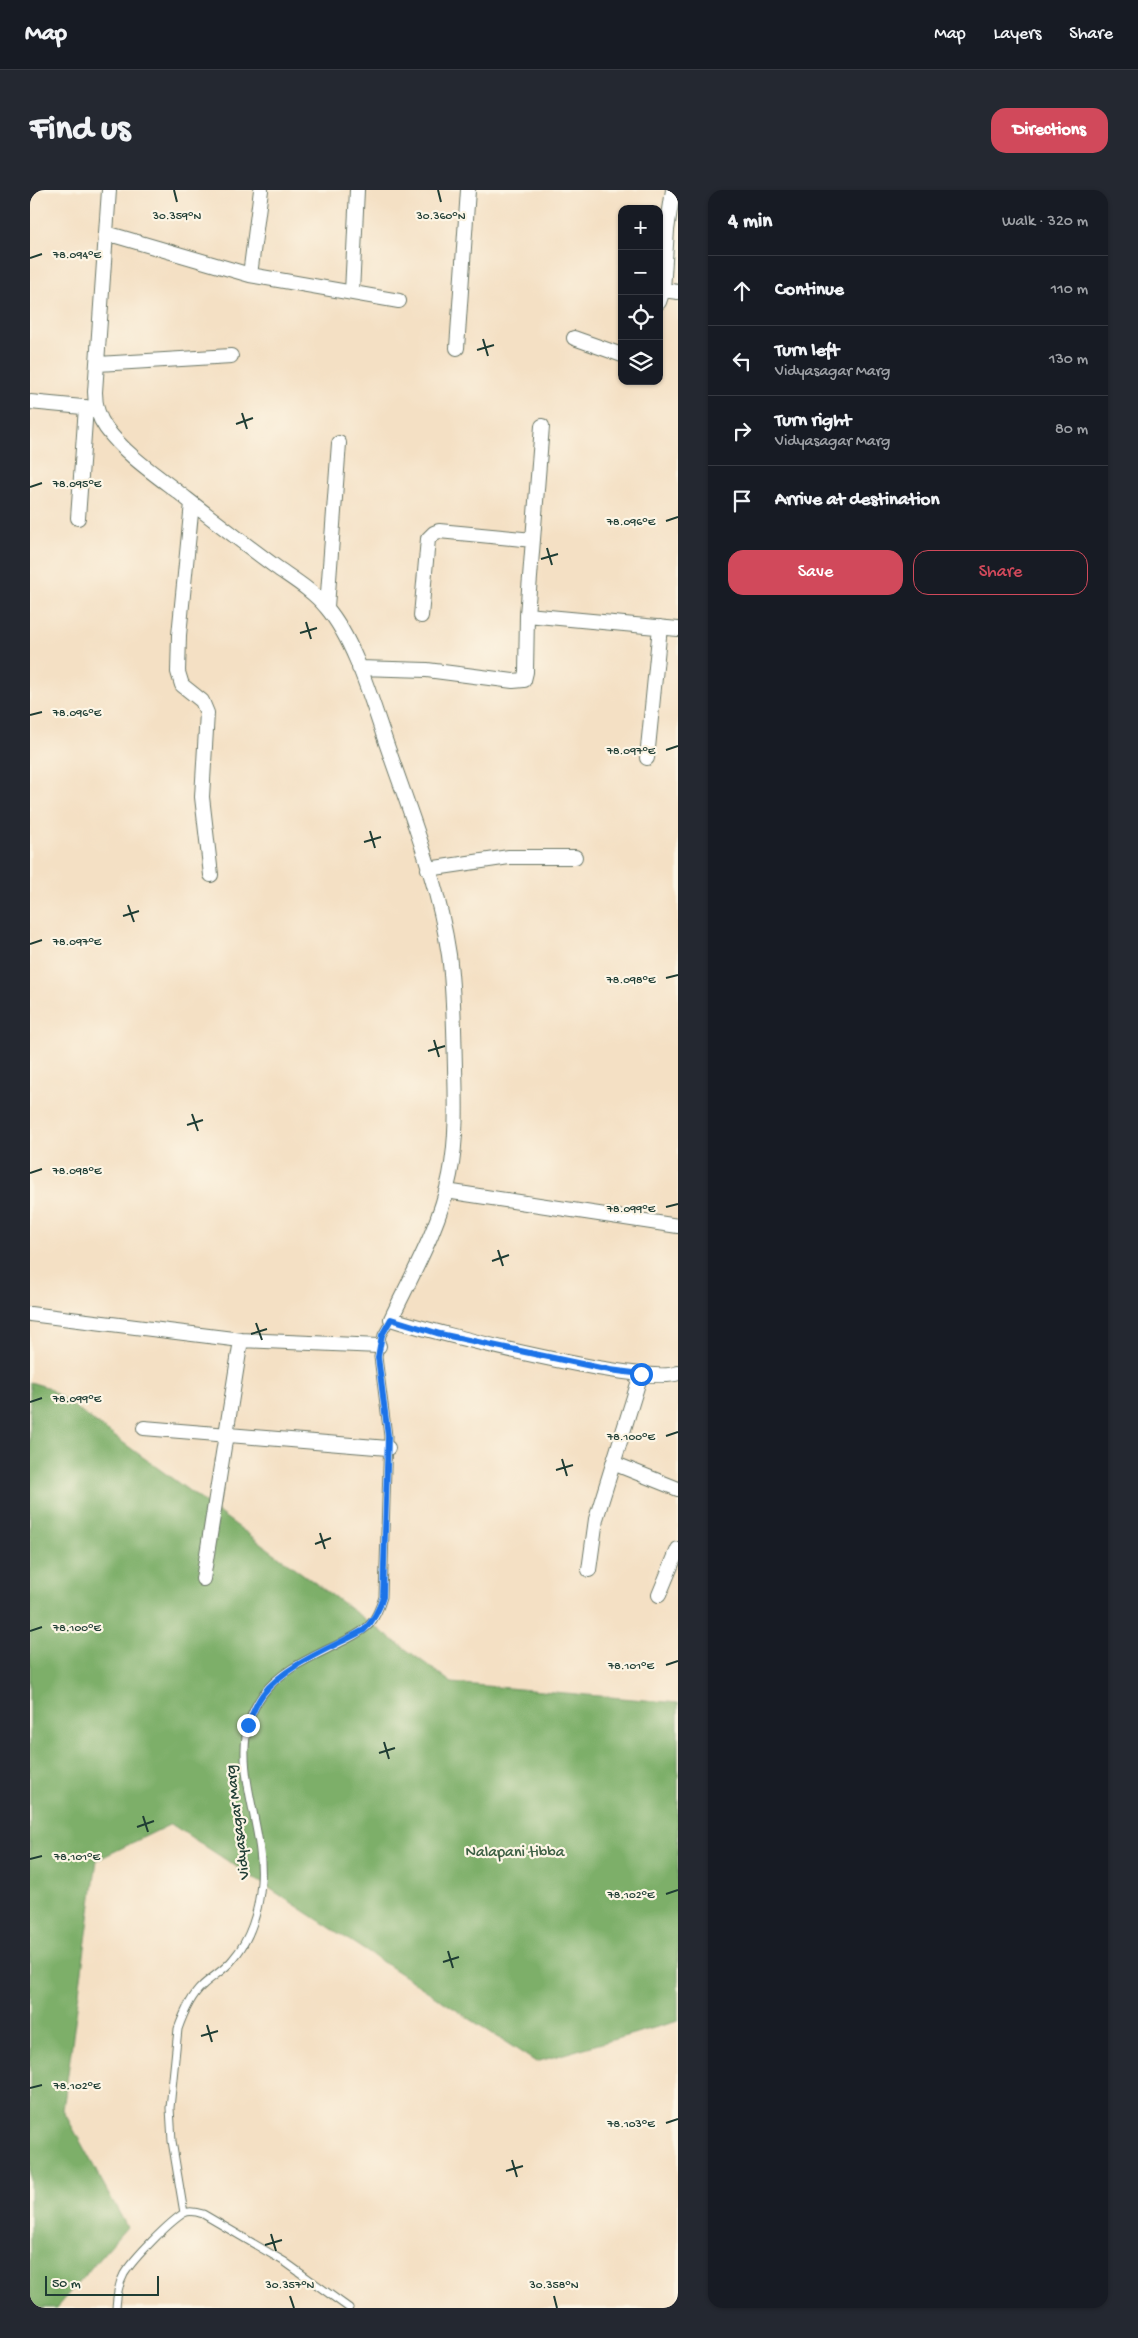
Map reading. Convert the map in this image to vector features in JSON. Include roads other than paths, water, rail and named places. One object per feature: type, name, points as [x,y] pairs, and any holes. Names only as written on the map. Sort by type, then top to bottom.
[{"type":"street","points":[[78,518],[98,364],[109,190]]},
{"type":"street","points":[[250,274],[261,190]]},
{"type":"street","points":[[352,292],[357,190]]},
{"type":"street","points":[[457,348],[468,190]]},
{"type":"street","points":[[661,295],[667,230],[674,190]]},
{"type":"street","points":[[106,233],[250,274],[399,301]]},
{"type":"street","points":[[663,296],[678,292]]},
{"type":"street","points":[[574,338],[618,354]]},
{"type":"street","points":[[98,364],[231,356]]},
{"type":"street","points":[[30,402],[91,408],[118,441],[148,469],[301,585],[327,607],[359,668],[415,825],[428,869],[448,954],[453,993],[456,1109],[453,1149],[446,1191],[420,1258],[391,1319],[440,1334],[610,1370],[666,1376],[678,1373]]},
{"type":"street","points":[[359,668],[427,670],[514,682],[524,680],[526,672],[527,615],[542,426]]},
{"type":"street","points":[[327,607],[339,443]]},
{"type":"street","points":[[192,503],[179,635],[178,672],[180,682],[202,701],[207,713],[202,788],[211,875]]},
{"type":"street","points":[[421,616],[428,539],[434,533],[440,531],[533,540]]},
{"type":"street","points":[[527,615],[678,629]]},
{"type":"street","points":[[647,758],[660,627]]},
{"type":"street","points":[[428,869],[509,856],[575,857]]},
{"type":"street","points":[[446,1191],[678,1226]]},
{"type":"street","points":[[30,1314],[241,1340],[379,1346]]},
{"type":"street","points":[[202,1579],[241,1340]]},
{"type":"street","points":[[589,1570],[596,1519],[641,1374]]},
{"type":"street","points":[[144,1428],[388,1448]]},
{"type":"street","points":[[612,1463],[678,1489]]},
{"type":"street","points":[[659,1595],[678,1549]]},
{"type":"lane","name":"Vidyasagar Marg","points":[[184,2213],[172,2141],[170,2108],[178,2029],[181,2019],[200,1987],[232,1961],[240,1951],[254,1918],[259,1899],[261,1858],[244,1771],[248,1725],[256,1705],[264,1692],[301,1664],[364,1630],[378,1612],[383,1597],[388,1448],[387,1419],[378,1367],[379,1346],[391,1319]]},
{"type":"lane","points":[[116,2308],[118,2288],[132,2263],[148,2245],[184,2213],[193,2211],[203,2214],[253,2242],[285,2262],[349,2308]]},
{"type":"park label","name":"Nalapani tibba","points":[[515,1853]]}]
